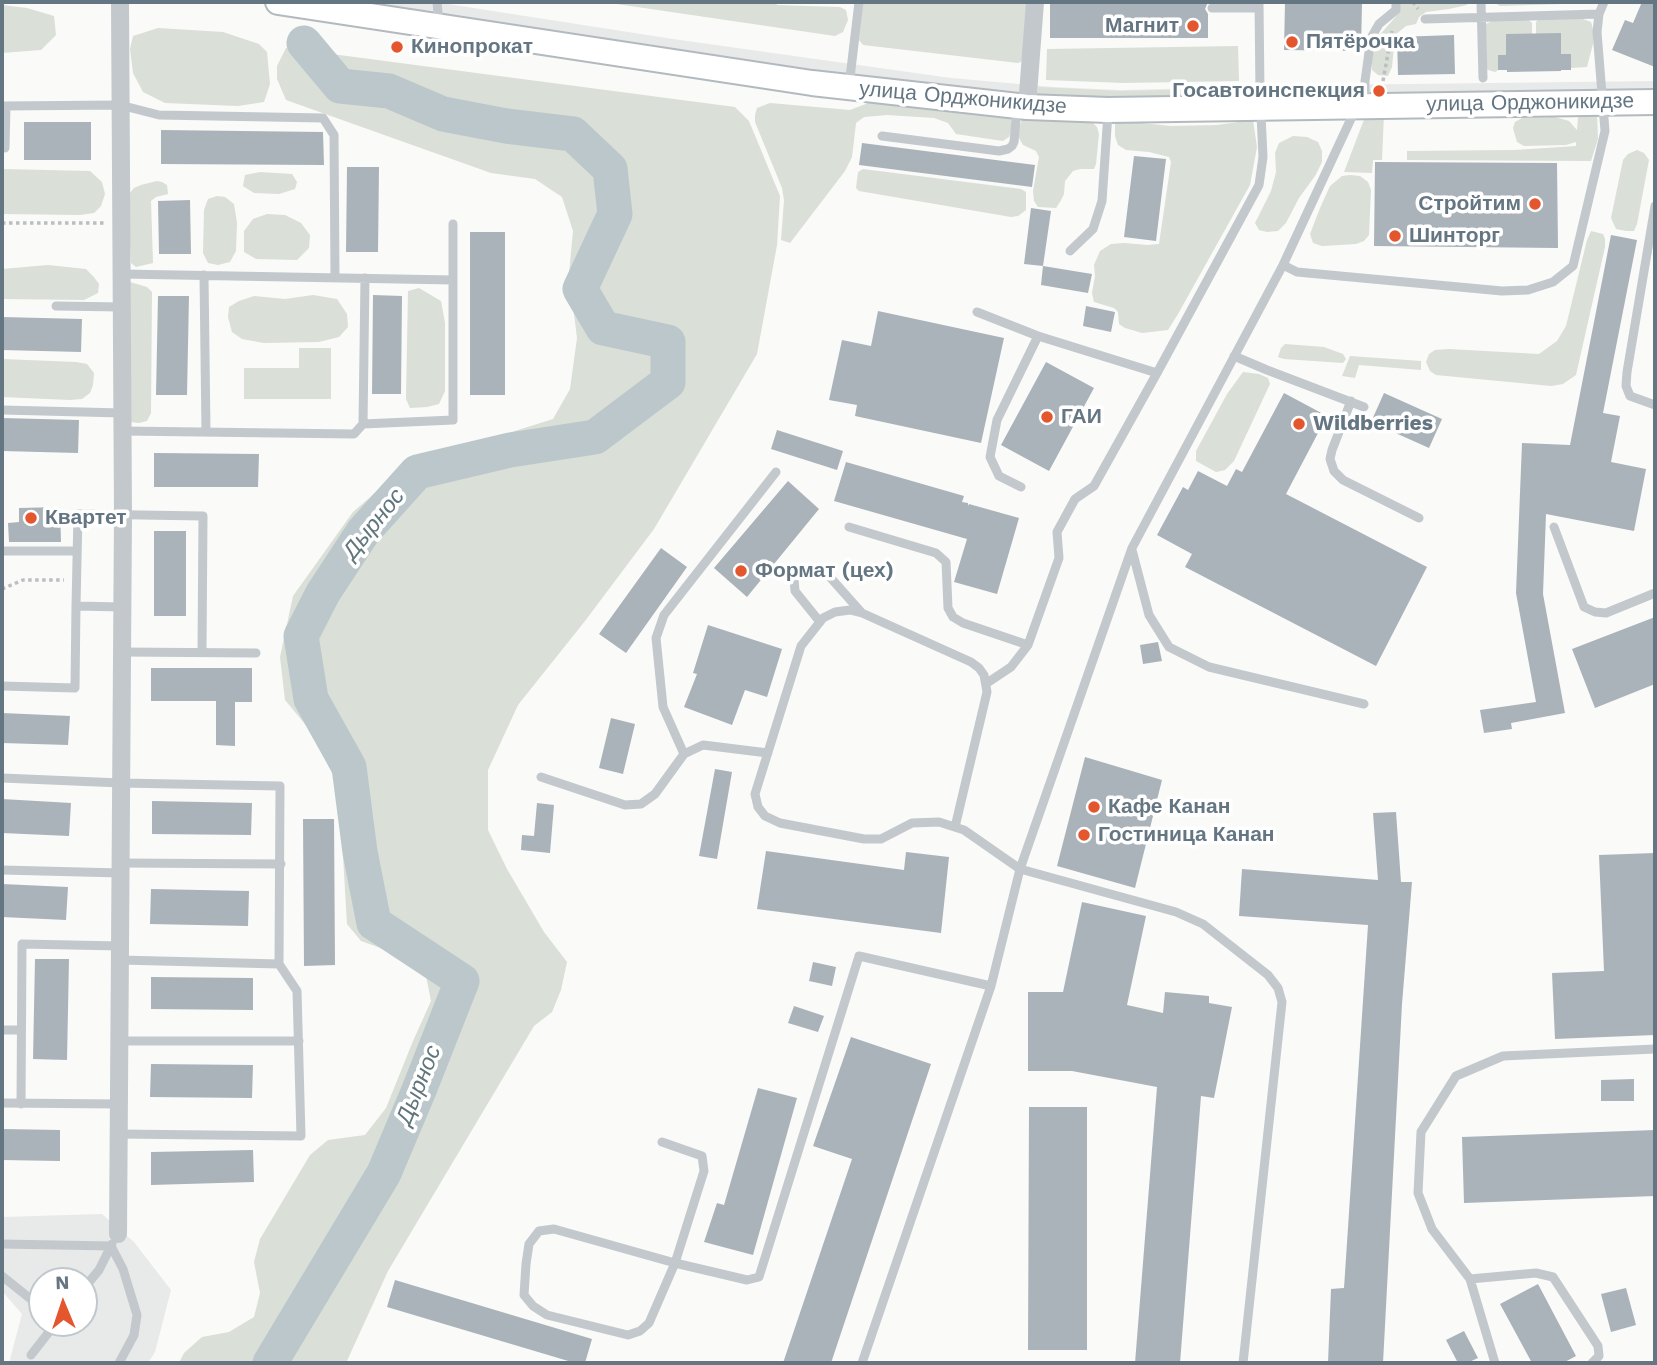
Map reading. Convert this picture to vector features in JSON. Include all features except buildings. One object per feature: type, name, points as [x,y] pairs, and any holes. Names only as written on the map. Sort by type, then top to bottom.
[{"type":"main road","name":"улица Орджоникидзе","points":[[278,2],[383,14],[439,27],[849,88],[1022,107],[1108,110],[1655,102]]},
{"type":"street","points":[[115,1240],[119,1134],[123,515],[120,2]]},
{"type":"street","points":[[1022,107],[1035,2]]},
{"type":"lane","points":[[437,2],[439,27]]},
{"type":"lane","points":[[849,88],[859,2]]},
{"type":"lane","points":[[862,1363],[991,986],[1020,869],[1132,548],[1283,265],[1361,105],[1371,38],[1379,24],[1396,10],[1396,2]]},
{"type":"lane","points":[[1481,2],[1483,78]]},
{"type":"lane","points":[[1283,265],[1297,272],[1502,291],[1528,290],[1553,282],[1573,266],[1605,131],[1597,32],[1599,14],[1604,2]]},
{"type":"lane","points":[[987,683],[1011,667],[1028,645],[1059,558],[1057,532],[1075,499],[1094,486],[1259,185],[1264,157],[1259,5],[1212,8]]},
{"type":"lane","points":[[1425,19],[1599,14]]},
{"type":"lane","points":[[5,148],[4,106],[120,105],[159,115],[323,118],[334,135],[335,278]]},
{"type":"lane","points":[[882,136],[999,151],[1009,149],[1014,142],[1022,107]]},
{"type":"lane","points":[[1070,251],[1093,229],[1102,201],[1108,110]]},
{"type":"lane","points":[[1655,206],[1626,386],[1630,396],[1655,405]]},
{"type":"lane","points":[[363,424],[453,419],[453,224]]},
{"type":"lane","points":[[121,274],[453,280]]},
{"type":"lane","points":[[204,275],[206,432]]},
{"type":"lane","points":[[2,410],[206,432],[354,434],[363,424],[365,278]]},
{"type":"lane","points":[[57,306],[122,307]]},
{"type":"lane","points":[[977,312],[1038,336],[1157,373]]},
{"type":"lane","points":[[1021,488],[999,476],[990,457],[997,420],[1038,336]]},
{"type":"lane","points":[[1234,356],[1364,407]]},
{"type":"lane","points":[[1351,401],[1332,450],[1330,459],[1334,471],[1343,480],[1419,518]]},
{"type":"lane","points":[[684,754],[663,708],[656,638],[664,615],[776,472]]},
{"type":"lane","points":[[2,686],[75,688],[78,514],[203,516],[202,652]]},
{"type":"lane","points":[[849,527],[936,553],[946,562],[948,608],[953,617],[963,623],[1028,645]]},
{"type":"lane","points":[[1554,527],[1584,607],[1606,613],[1655,593]]},
{"type":"lane","points":[[1132,548],[1149,615],[1169,647],[1209,667],[1364,704]]},
{"type":"lane","points":[[2,551],[77,551]]},
{"type":"lane","points":[[820,622],[795,591],[794,579],[800,570],[811,568],[829,576],[862,613]]},
{"type":"lane","points":[[76,606],[122,607]]},
{"type":"lane","points":[[955,827],[987,692],[984,675],[971,662],[862,613],[850,610],[835,612],[823,618],[801,646],[755,794],[758,807],[765,817],[780,823],[864,839],[881,839],[912,823],[939,822],[955,827],[964,830],[1020,869],[1176,912],[1203,924],[1268,975],[1278,988],[1282,1002],[1243,1363]]},
{"type":"lane","points":[[122,652],[256,653]]},
{"type":"lane","points":[[541,777],[625,805],[641,804],[655,794],[684,754],[703,745],[768,753]]},
{"type":"lane","points":[[2,778],[281,786],[279,964],[297,990],[301,1136],[119,1134]]},
{"type":"lane","points":[[2,870],[281,864]]},
{"type":"lane","points":[[21,1104],[22,944],[279,964]]},
{"type":"lane","points":[[662,1142],[702,1156],[704,1171],[675,1263],[649,1323],[640,1331],[628,1335],[547,1315],[533,1306],[524,1295],[529,1244],[539,1231],[554,1229],[675,1263],[747,1280],[759,1277],[859,956],[991,986]]},
{"type":"lane","points":[[2,1030],[21,1030]]},
{"type":"lane","points":[[119,1041],[299,1041]]},
{"type":"lane","points":[[1494,1363],[1470,1279],[1432,1229],[1418,1193],[1422,1132],[1456,1076],[1503,1056],[1655,1049]]},
{"type":"lane","points":[[2,1103],[119,1104]]},
{"type":"lane","points":[[2,1244],[115,1240]]},
{"type":"lane","points":[[98,1271],[115,1240]]},
{"type":"lane","points":[[115,1240],[137,1315],[134,1335],[119,1363]]},
{"type":"lane","points":[[1470,1279],[1536,1272],[1553,1277],[1598,1346],[1599,1356],[1592,1363]]},
{"type":"lane","points":[[2,1276],[28,1297]]},
{"type":"lane","points":[[31,1355],[45,1337]]},
{"type":"path","points":[[1383,81],[1392,30],[1398,24],[1425,19]]},
{"type":"path","points":[[2,223],[121,224]]},
{"type":"path","points":[[2,589],[23,580],[77,580]]},
{"type":"shaded area","points":[[352,2],[435,2],[951,78],[1053,87],[1120,90],[1655,81],[1655,90],[1261,97],[1027,95],[813,72]]},
{"type":"shaded area","points":[[603,2],[776,2],[777,5],[840,7],[846,10],[848,20],[843,32],[835,36]]},
{"type":"shaded area","points":[[863,2],[1030,2],[1025,60],[1018,63],[863,45],[859,40]]},
{"type":"shaded area","points":[[1399,2],[1468,2],[1467,5],[1426,12],[1419,17],[1416,24],[1406,26],[1395,35],[1392,67],[1388,76],[1378,75],[1372,70],[1377,38],[1398,14]]},
{"type":"shaded area","points":[[1493,2],[1594,2],[1500,6]]},
{"type":"shaded area","points":[[2,5],[27,8],[54,16],[56,35],[41,50],[2,53]]},
{"type":"shaded area","points":[[1540,17],[1583,19],[1591,22],[1593,44],[1587,67],[1571,68],[1570,54],[1561,54],[1561,34],[1536,34],[1536,22]]},
{"type":"shaded area","points":[[1527,18],[1532,23],[1532,34],[1506,55],[1498,55],[1498,70],[1488,70],[1484,52],[1486,24]]},
{"type":"shaded area","points":[[158,28],[223,32],[259,44],[267,52],[270,84],[264,102],[238,106],[165,103],[143,92],[133,73],[130,49],[133,36]]},
{"type":"shaded area","points":[[1238,46],[1239,81],[1124,83],[1046,80],[1047,49]]},
{"type":"shaded area","points":[[286,48],[735,107],[749,121],[780,196],[777,245],[757,354],[654,529],[518,705],[488,770],[488,830],[507,869],[544,932],[567,962],[561,990],[552,1012],[534,1026],[388,1271],[346,1363],[179,1363],[184,1353],[202,1337],[229,1332],[254,1317],[260,1293],[254,1262],[260,1239],[310,1155],[328,1140],[365,1135],[386,1108],[431,1001],[426,976],[400,955],[361,941],[347,924],[339,788],[314,735],[285,700],[280,657],[293,596],[353,512],[407,465],[553,419],[570,389],[577,338],[569,274],[573,231],[562,197],[535,179],[491,173],[286,100],[277,79],[277,66]]},
{"type":"shaded area","points":[[1038,87],[1121,91],[1214,89],[1214,101],[1037,98]]},
{"type":"shaded area","points":[[871,102],[903,103],[1011,116],[1012,128],[1009,137],[1003,141],[956,134],[948,123],[934,118],[887,115],[864,117],[856,123],[852,157],[845,171],[790,243],[781,240],[784,200],[782,188],[755,122],[757,108],[770,103],[850,110]]},
{"type":"shaded area","points":[[1384,114],[1382,160],[1373,160],[1372,173],[1344,172],[1365,117]]},
{"type":"shaded area","points":[[1580,114],[1597,114],[1598,139],[1591,161],[1407,160],[1407,151],[1515,150],[1576,146],[1576,142],[1566,145],[1524,146],[1517,142],[1513,128],[1515,122],[1522,118],[1555,117],[1569,121],[1577,130]]},
{"type":"shaded area","points":[[1022,118],[1080,118],[1097,127],[1099,134],[1094,169],[1073,171],[1065,181],[1064,194],[1056,208],[1038,207],[1034,201],[1033,191],[1039,157],[1036,151],[1023,145],[1019,138]]},
{"type":"shaded area","points":[[1253,120],[1257,147],[1250,185],[1178,314],[1168,330],[1142,333],[1125,328],[1119,324],[1118,312],[1114,308],[1094,302],[1094,265],[1100,251],[1111,244],[1159,244],[1171,162],[1169,157],[1126,150],[1118,145],[1115,124],[1121,121],[1171,126],[1217,125]]},
{"type":"shaded area","points":[[1293,136],[1307,137],[1318,142],[1322,151],[1322,162],[1286,223],[1278,231],[1259,230],[1255,223],[1271,191],[1276,172],[1275,153],[1279,143]]},
{"type":"shaded area","points":[[1637,150],[1644,153],[1649,160],[1637,224],[1634,231],[1616,229],[1611,218],[1623,160]]},
{"type":"shaded area","points":[[2,169],[90,171],[102,182],[105,194],[101,206],[94,213],[2,214]]},
{"type":"shaded area","points":[[863,169],[1021,189],[1026,192],[1026,210],[1011,217],[859,191],[856,188],[858,172]]},
{"type":"shaded area","points":[[260,172],[292,174],[297,182],[295,189],[279,194],[254,193],[243,186],[245,175]]},
{"type":"shaded area","points":[[1342,176],[1360,176],[1368,182],[1371,190],[1369,235],[1356,244],[1322,246],[1313,243],[1310,234],[1330,186]]},
{"type":"shaded area","points":[[157,181],[167,185],[168,194],[151,201],[153,263],[136,267],[131,263],[129,194],[134,188]]},
{"type":"shaded area","points":[[225,197],[234,204],[237,223],[236,251],[230,262],[218,265],[208,263],[203,253],[204,210],[208,199]]},
{"type":"shaded area","points":[[267,214],[285,215],[301,223],[310,235],[309,248],[297,260],[256,259],[244,252],[244,231],[253,219]]},
{"type":"shaded area","points":[[1591,231],[1603,234],[1605,247],[1576,375],[1563,384],[1551,386],[1436,375],[1430,371],[1426,362],[1429,354],[1435,350],[1539,354],[1557,341],[1566,326]]},
{"type":"shaded area","points":[[48,265],[86,269],[99,284],[98,293],[84,300],[2,299],[2,269]]},
{"type":"shaded area","points":[[130,282],[147,287],[152,292],[151,413],[147,421],[139,423],[130,422]]},
{"type":"shaded area","points":[[419,288],[441,301],[445,323],[445,391],[439,404],[410,408],[406,399],[408,291]]},
{"type":"shaded area","points":[[313,295],[337,299],[347,314],[348,327],[339,337],[319,342],[264,343],[242,339],[232,332],[228,317],[229,307],[239,301],[254,296],[285,299]]},
{"type":"shaded area","points":[[1285,344],[1324,347],[1343,354],[1346,359],[1343,363],[1284,359],[1278,357]]},
{"type":"shaded area","points":[[299,348],[331,348],[331,399],[244,399],[244,368],[299,368]]},
{"type":"shaded area","points":[[1350,356],[1421,361],[1421,370],[1359,365],[1355,378],[1342,376]]},
{"type":"shaded area","points":[[2,359],[87,364],[94,373],[93,385],[90,393],[82,399],[2,397]]},
{"type":"shaded area","points":[[1243,372],[1268,378],[1270,384],[1234,461],[1225,470],[1216,472],[1196,461],[1196,451],[1227,394]]},
{"type":"shaded area","points":[[102,1214],[134,1242],[171,1290],[155,1352],[148,1363],[9,1363],[22,1314],[2,1291],[2,1217]]},
{"type":"waterway","name":"Дырнос","points":[[270,1363],[384,1173],[462,981],[374,923],[360,852],[349,767],[311,699],[301,636],[323,593],[363,532],[417,472],[510,450],[595,437],[668,382],[668,342],[603,328],[580,289],[615,214],[610,169],[573,134],[506,126],[443,114],[389,91],[340,86],[304,43]]},
{"type":"place","name":"Магнит","points":[[1193,26]]},
{"type":"place","name":"Пятёрочка","points":[[1292,42]]},
{"type":"place","name":"Кинопрокат","points":[[397,47]]},
{"type":"place","name":"Госавтоинспекция","points":[[1379,91]]},
{"type":"place","name":"Стройтим","points":[[1535,204]]},
{"type":"place","name":"Шинторг","points":[[1395,236]]},
{"type":"place","name":"ГАИ","points":[[1047,417]]},
{"type":"place","name":"Wildberries","points":[[1299,424]]},
{"type":"place","name":"Квартет","points":[[31,518]]},
{"type":"place","name":"Формат (цех)","points":[[741,571]]},
{"type":"place","name":"Кафе Канан","points":[[1094,807]]},
{"type":"place","name":"Гостиница Канан","points":[[1084,835]]}]
